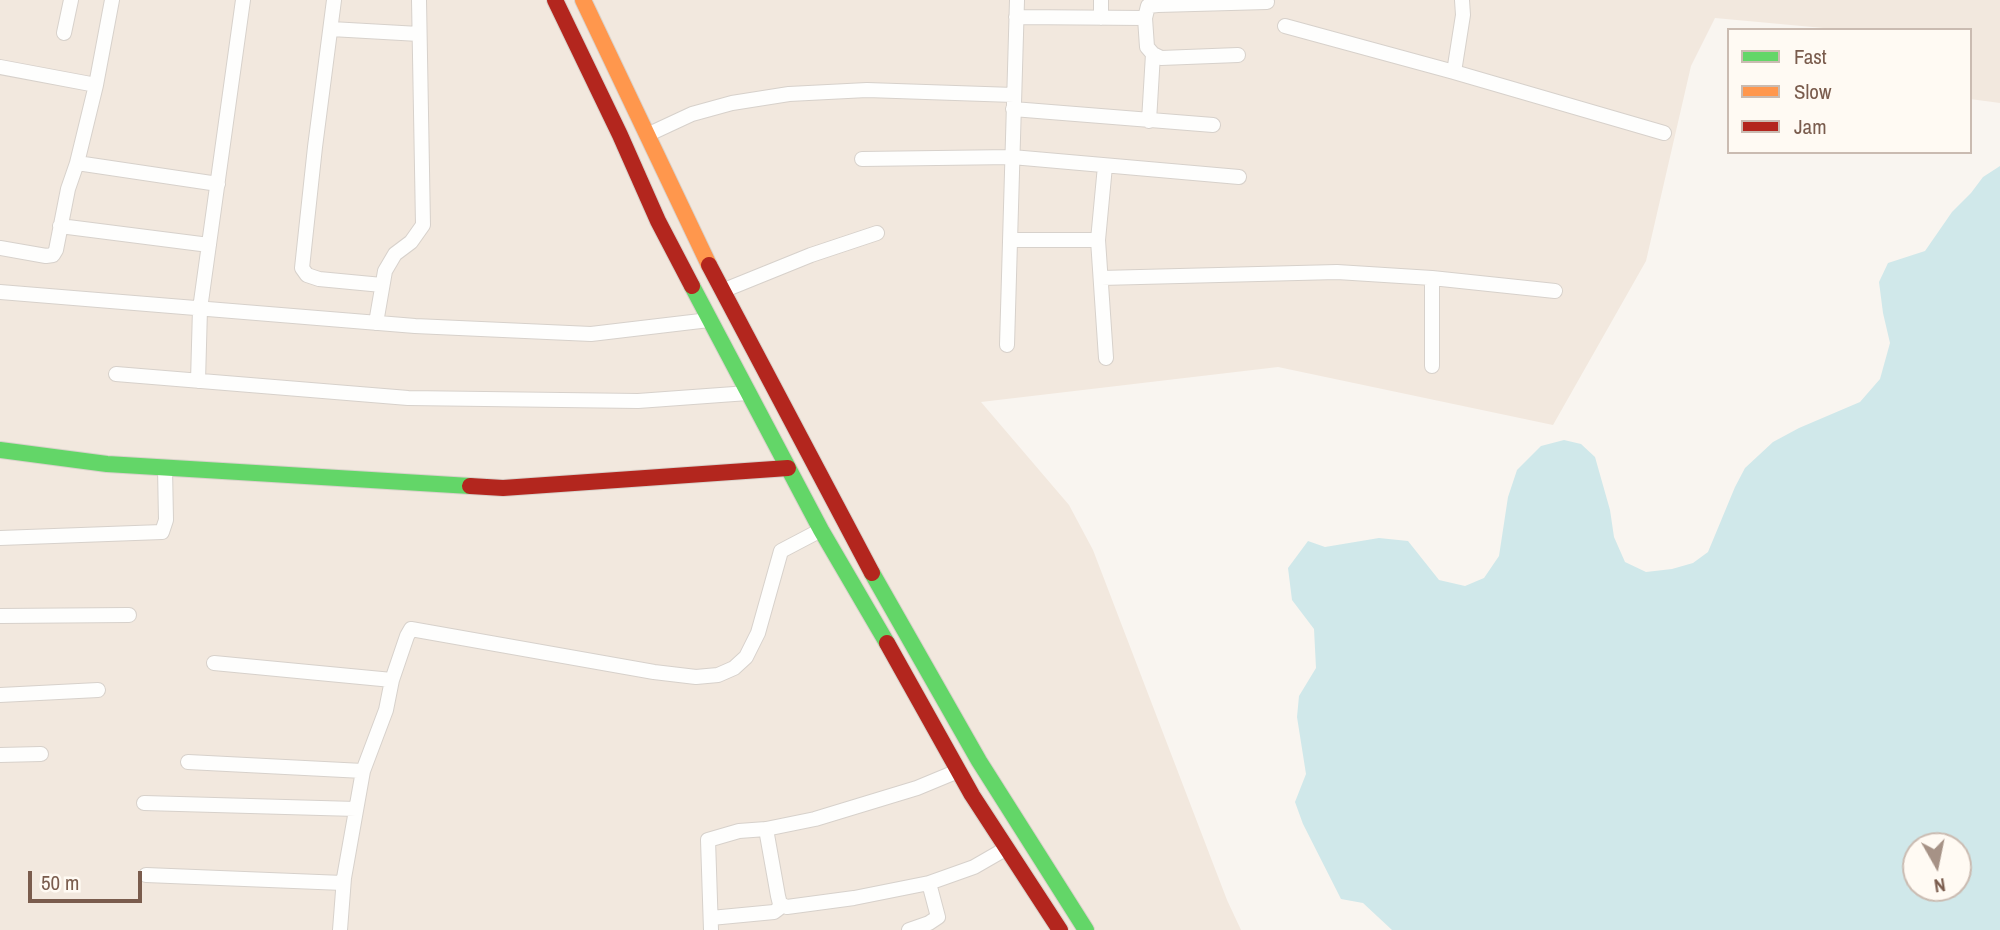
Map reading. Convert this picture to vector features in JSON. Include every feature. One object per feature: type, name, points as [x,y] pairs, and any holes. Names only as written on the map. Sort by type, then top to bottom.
[{"type":"main road","points":[[555,0],[658,221],[821,530],[958,771],[1053,928]]},
{"type":"main road","points":[[583,0],[647,129],[722,291],[911,644],[993,785],[1086,930]]},
{"type":"main road","points":[[620,135],[647,129]]},
{"type":"main road","points":[[0,450],[107,464],[503,488],[788,468]]},
{"type":"street","points":[[64,33],[71,0]]},
{"type":"street","points":[[0,248],[46,256],[53,255],[56,250],[96,85],[112,0]]},
{"type":"street","points":[[198,381],[200,309],[243,0]]},
{"type":"street","points":[[334,0],[314,147],[302,268],[307,275],[319,279],[382,285]]},
{"type":"street","points":[[376,323],[385,271],[396,254],[411,242],[423,225],[419,0]]},
{"type":"street","points":[[1007,345],[1017,0]]},
{"type":"street","points":[[1101,0],[1101,18]]},
{"type":"street","points":[[1454,72],[1463,15],[1462,0]]},
{"type":"street","points":[[1149,121],[1153,54],[1145,38],[1148,6],[1267,2]]},
{"type":"street","points":[[1016,17],[1145,18]]},
{"type":"street","points":[[1285,26],[1664,133]]},
{"type":"street","points":[[331,29],[419,34]]},
{"type":"street","points":[[1153,54],[1161,58],[1238,55]]},
{"type":"street","points":[[0,67],[96,85]]},
{"type":"street","points":[[647,129],[732,103],[789,94],[867,90],[1014,102],[1149,121],[1213,125]]},
{"type":"street","points":[[862,159],[1012,157],[1239,177]]},
{"type":"street","points":[[77,163],[218,184]]},
{"type":"street","points":[[1105,166],[1098,240],[1106,358]]},
{"type":"street","points":[[60,226],[209,245]]},
{"type":"street","points":[[722,291],[811,255],[877,233]]},
{"type":"street","points":[[1010,240],[1098,240]]},
{"type":"street","points":[[1101,278],[1336,272],[1432,278],[1555,291]]},
{"type":"street","points":[[1432,278],[1432,366]]},
{"type":"street","points":[[0,292],[376,323],[592,334],[709,320]]},
{"type":"street","points":[[116,374],[408,398],[638,401],[748,393]]},
{"type":"street","points":[[0,538],[162,532],[166,520],[165,468]]},
{"type":"street","points":[[340,930],[344,883],[363,771],[386,710],[392,680],[411,629],[654,672],[696,677],[718,675],[734,668],[746,657],[758,633],[781,551],[821,530]]},
{"type":"street","points":[[0,616],[129,615]]},
{"type":"street","points":[[214,663],[392,680]]},
{"type":"street","points":[[0,695],[98,691]]},
{"type":"street","points":[[0,755],[41,754]]},
{"type":"street","points":[[188,762],[363,771]]},
{"type":"street","points":[[958,771],[917,788],[815,820],[739,831],[708,840],[711,924],[774,912],[782,906],[815,905],[929,883],[974,867],[1007,848]]},
{"type":"street","points":[[144,803],[356,808]]},
{"type":"street","points":[[766,829],[782,906]]},
{"type":"street","points":[[146,875],[344,883]]},
{"type":"street","points":[[909,930],[938,917],[929,883]]},
{"type":"shaded area","points":[[0,0],[2000,0],[2000,103],[1972,99],[1972,28],[1823,28],[1715,18],[1691,66],[1646,261],[1553,425],[1278,367],[981,402],[1069,505],[1093,550],[1227,900],[1241,930],[0,930]]},
{"type":"water","points":[[2000,166],[2000,930],[1392,930],[1363,903],[1341,899],[1303,824],[1295,802],[1306,774],[1297,717],[1299,696],[1316,668],[1314,629],[1292,600],[1288,568],[1308,541],[1325,547],[1379,538],[1408,541],[1439,580],[1465,586],[1484,578],[1499,556],[1508,497],[1517,470],[1541,446],[1564,440],[1581,444],[1595,457],[1610,510],[1614,537],[1625,562],[1646,572],[1693,563],[1708,552],[1745,468],[1773,442],[1860,402],[1880,379],[1890,343],[1879,282],[1888,263],[1925,251],[1952,212],[1983,177]]},
{"type":"traffic: fast","points":[[692,286],[821,530],[887,643]]},
{"type":"traffic: fast","points":[[0,450],[107,464],[470,486]]},
{"type":"traffic: fast","points":[[872,573],[979,761],[1086,930]]},
{"type":"traffic: slow","points":[[583,0],[709,265]]},
{"type":"traffic: jam","points":[[555,0],[658,221],[692,286]]},
{"type":"traffic: jam","points":[[709,265],[872,573]]},
{"type":"traffic: jam","points":[[470,486],[503,488],[788,468]]},
{"type":"traffic: jam","points":[[887,643],[972,795],[1060,930]]}]
